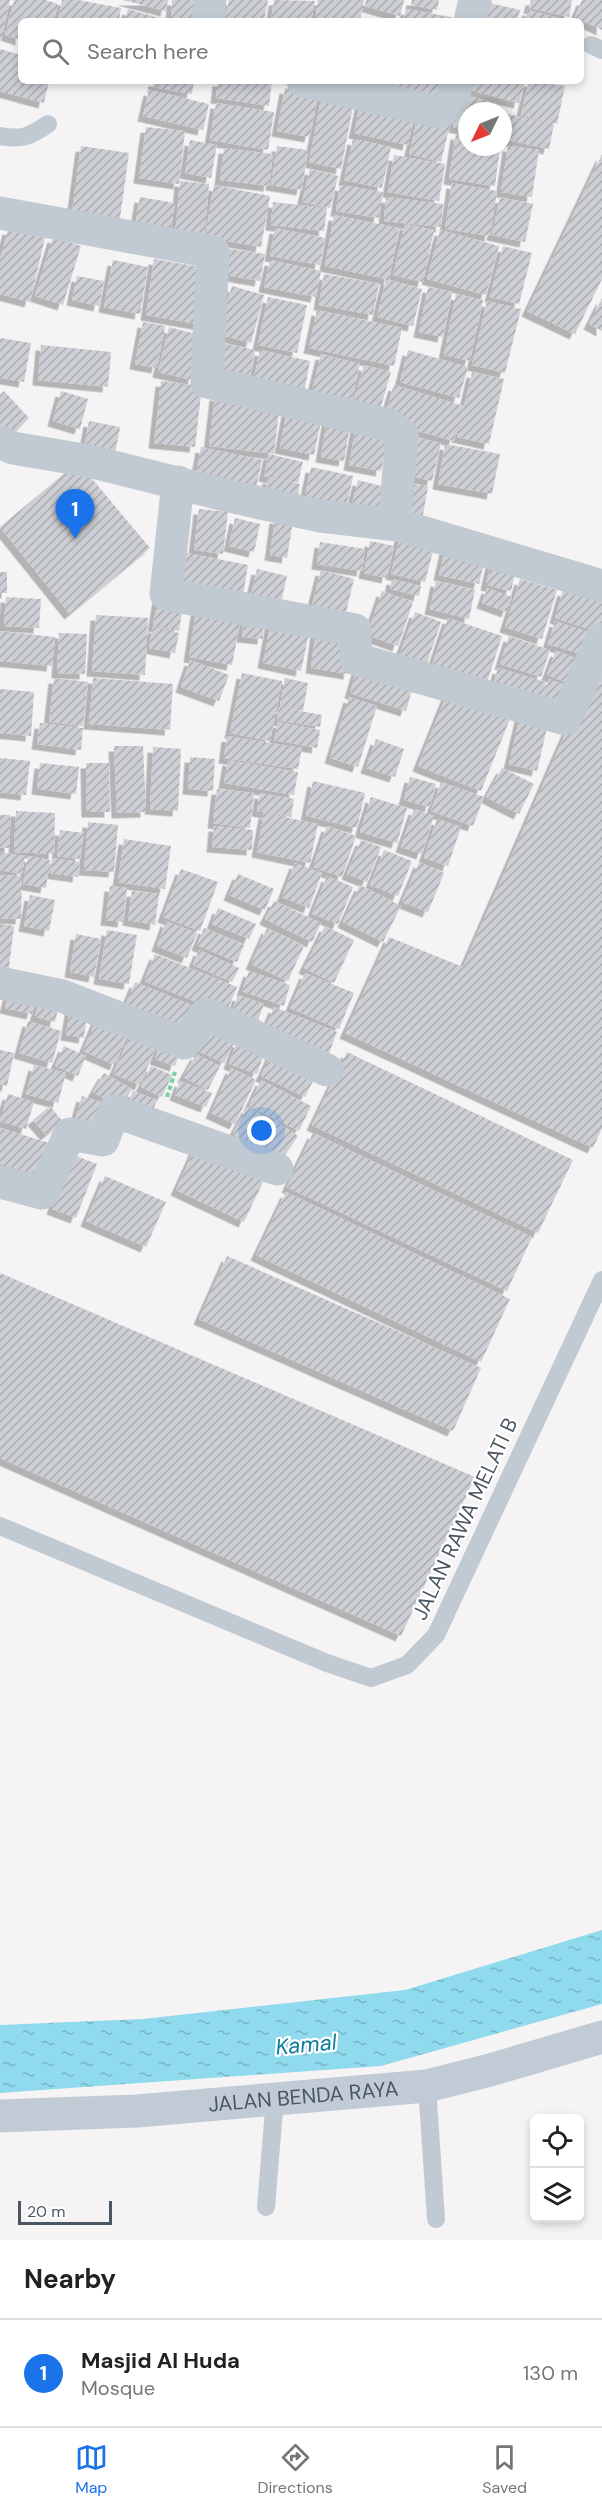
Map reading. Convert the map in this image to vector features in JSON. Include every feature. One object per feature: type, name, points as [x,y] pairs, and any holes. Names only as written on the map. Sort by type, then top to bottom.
[{"type":"main road","name":"JALAN BENDA RAYA","points":[[0,2116],[137,2111],[427,2086],[602,2037]]},
{"type":"street","points":[[208,18],[210,0]]},
{"type":"street","points":[[471,18],[475,0]]},
{"type":"street","points":[[316,84],[438,112],[446,109],[452,102],[456,84]]},
{"type":"street","points":[[0,213],[213,252],[207,382],[388,425],[402,435],[395,515],[398,525]]},
{"type":"street","points":[[0,442],[13,448],[89,461],[320,516],[398,525],[602,586]]},
{"type":"street","points":[[178,482],[166,594],[355,630],[356,659],[565,719],[602,639]]},
{"type":"street","points":[[0,983],[62,996],[184,1043],[206,1014],[327,1070]]},
{"type":"street","points":[[0,1182],[42,1193],[70,1134],[103,1140],[114,1112],[277,1169]]},
{"type":"lane","points":[[0,136],[19,139],[34,134],[48,124]]},
{"type":"lane","name":"JALAN RAWA MELATI B","points":[[0,1526],[327,1663],[371,1678],[406,1665],[436,1635],[602,1280]]},
{"type":"lane","points":[[427,2086],[436,2219]]},
{"type":"lane","points":[[266,2207],[275,2098]]},
{"type":"path","points":[[158,1127],[184,1043]]},
{"type":"water","name":"Kamal","points":[[602,1930],[602,2004],[381,2066],[0,2093],[0,2025],[143,2019],[405,1990]]},
{"type":"building","points":[[0,0],[10,0],[1,41],[0,41]]},
{"type":"building","points":[[14,0],[45,0],[58,4],[55,18],[18,18],[18,39],[5,35]]},
{"type":"building","points":[[62,0],[78,0],[121,8],[119,18],[59,18]]},
{"type":"building","points":[[123,0],[168,0],[166,11]]},
{"type":"building","points":[[172,0],[206,0],[205,18],[171,18]]},
{"type":"building","points":[[229,0],[268,0],[265,18],[225,18]]},
{"type":"building","points":[[274,0],[315,1],[312,18],[271,18]]},
{"type":"building","points":[[318,0],[364,0],[361,18],[315,18]]},
{"type":"building","points":[[366,0],[404,0],[400,16],[365,6]]},
{"type":"building","points":[[412,0],[439,0],[437,10],[411,5]]},
{"type":"building","points":[[531,0],[572,0],[569,17],[529,8]]},
{"type":"building","points":[[582,0],[602,0],[602,30],[584,21],[584,18],[575,17]]},
{"type":"building","points":[[481,1],[520,10],[518,18],[477,18]]},
{"type":"building","points":[[128,9],[159,18],[125,18]]},
{"type":"building","points":[[406,9],[451,17],[451,18],[404,18]]},
{"type":"building","points":[[528,10],[558,18],[526,18]]},
{"type":"building","points":[[0,49],[18,54],[18,84],[48,84],[44,103],[0,91]]},
{"type":"building","points":[[154,84],[194,84],[192,94],[153,87]]},
{"type":"building","points":[[218,84],[272,84],[269,106],[216,98]]},
{"type":"building","points":[[377,84],[448,84],[441,110],[375,92]]},
{"type":"building","points":[[470,84],[524,84],[519,103],[469,90]]},
{"type":"building","points":[[528,84],[565,86],[557,124],[521,115]]},
{"type":"building","points":[[285,88],[318,94],[310,137],[277,131]]},
{"type":"building","points":[[149,90],[209,104],[203,130],[143,116]]},
{"type":"building","points":[[322,94],[354,101],[341,169],[309,162]]},
{"type":"building","points":[[461,94],[492,102],[459,102]]},
{"type":"building","points":[[362,96],[416,108],[408,145],[354,133]]},
{"type":"building","points":[[216,103],[274,112],[268,150],[210,140]]},
{"type":"building","points":[[458,106],[458,128],[453,127]]},
{"type":"building","points":[[419,112],[451,120],[441,162],[409,154]]},
{"type":"building","points":[[512,115],[554,124],[549,149],[512,141]]},
{"type":"building","points":[[146,127],[185,131],[179,184],[139,178]]},
{"type":"building","points":[[456,134],[458,134],[458,156],[499,156],[495,186],[449,179]]},
{"type":"building","points":[[353,139],[391,147],[382,188],[344,180]]},
{"type":"building","points":[[190,140],[217,145],[211,178],[185,173]]},
{"type":"building","points":[[81,146],[129,153],[119,226],[71,219]]},
{"type":"building","points":[[277,146],[308,150],[302,190],[271,185]]},
{"type":"building","points":[[512,147],[539,150],[532,197],[501,192],[506,156],[512,156]]},
{"type":"building","points":[[224,148],[273,154],[269,186],[220,180]]},
{"type":"building","points":[[602,154],[602,279],[575,334],[527,311]]},
{"type":"building","points":[[394,155],[445,164],[439,201],[388,192]]},
{"type":"building","points":[[310,169],[338,176],[330,208],[302,202]]},
{"type":"building","points":[[180,181],[209,184],[204,239],[175,236]]},
{"type":"building","points":[[452,183],[497,191],[490,236],[445,229]]},
{"type":"building","points":[[214,185],[270,196],[261,247],[205,237]]},
{"type":"building","points":[[340,185],[383,192],[379,218],[336,211]]},
{"type":"building","points":[[140,197],[175,203],[169,239],[134,232]]},
{"type":"building","points":[[386,197],[443,204],[441,227],[384,221]]},
{"type":"building","points":[[500,197],[533,204],[525,242],[492,235]]},
{"type":"building","points":[[273,202],[327,208],[324,231],[271,225]]},
{"type":"building","points":[[334,215],[399,228],[389,280],[422,289],[413,326],[377,317],[386,279],[325,266]]},
{"type":"building","points":[[405,224],[434,230],[423,282],[393,275]]},
{"type":"building","points":[[275,228],[325,238],[320,265],[270,256]]},
{"type":"building","points":[[8,229],[45,238],[30,302],[0,294],[0,259]]},
{"type":"building","points":[[440,230],[499,246],[486,295],[427,279]]},
{"type":"building","points":[[53,237],[81,246],[63,305],[35,296]]},
{"type":"building","points":[[503,246],[532,253],[519,304],[490,297]]},
{"type":"building","points":[[224,248],[265,254],[260,281],[220,274]]},
{"type":"building","points":[[154,259],[212,269],[203,325],[146,315]]},
{"type":"building","points":[[113,260],[148,267],[140,314],[104,307]]},
{"type":"building","points":[[270,260],[321,271],[316,297],[264,287]]},
{"type":"building","points":[[324,274],[379,284],[373,315],[319,305]]},
{"type":"building","points":[[77,276],[104,281],[99,306],[72,300]]},
{"type":"building","points":[[232,286],[264,295],[251,343],[218,334]]},
{"type":"building","points":[[428,287],[452,292],[443,337],[419,332]]},
{"type":"building","points":[[456,294],[483,300],[470,361],[444,355]]},
{"type":"building","points":[[268,297],[307,305],[297,353],[258,345]]},
{"type":"building","points":[[602,298],[602,331],[589,324]]},
{"type":"building","points":[[487,301],[521,309],[505,373],[472,365]]},
{"type":"building","points":[[317,310],[402,328],[394,366],[309,348]]},
{"type":"building","points":[[143,322],[165,326],[157,368],[135,364]]},
{"type":"building","points":[[169,327],[203,336],[193,380],[158,372]]},
{"type":"building","points":[[0,338],[31,343],[24,382],[0,378]]},
{"type":"building","points":[[223,343],[255,350],[248,387],[216,380]]},
{"type":"building","points":[[41,345],[111,352],[108,387],[38,380]]},
{"type":"building","points":[[260,350],[310,361],[303,398],[252,387]]},
{"type":"building","points":[[408,350],[468,367],[459,398],[400,382]]},
{"type":"building","points":[[321,354],[360,364],[351,405],[311,396]]},
{"type":"building","points":[[364,365],[391,372],[379,413],[352,406]]},
{"type":"building","points":[[472,372],[504,379],[489,444],[457,437]]},
{"type":"building","points":[[161,381],[202,386],[195,447],[154,443]]},
{"type":"building","points":[[394,385],[464,406],[454,441],[383,421]]},
{"type":"building","points":[[4,391],[29,418],[9,438],[0,429],[0,395]]},
{"type":"building","points":[[61,391],[88,399],[80,429],[53,421]]},
{"type":"building","points":[[215,395],[280,403],[274,454],[209,446]]},
{"type":"building","points":[[288,405],[323,412],[314,455],[280,448]]},
{"type":"building","points":[[328,415],[351,420],[344,461],[321,457]]},
{"type":"building","points":[[89,421],[120,427],[114,459],[83,454]]},
{"type":"building","points":[[356,426],[389,433],[381,471],[349,465]]},
{"type":"building","points":[[410,436],[441,443],[432,481],[402,474]]},
{"type":"building","points":[[445,444],[500,454],[492,494],[438,484]]},
{"type":"building","points":[[201,447],[262,460],[254,498],[194,485]]},
{"type":"building","points":[[269,454],[303,462],[298,483],[264,476]]},
{"type":"building","points":[[78,462],[150,548],[70,614],[0,527]]},
{"type":"building","points":[[311,467],[353,476],[346,510],[304,501]]},
{"type":"building","points":[[268,478],[300,484],[296,507],[264,500]]},
{"type":"building","points":[[358,480],[393,489],[385,522],[350,512]]},
{"type":"building","points":[[405,483],[428,486],[422,521],[400,517]]},
{"type":"building","points":[[199,509],[228,512],[223,554],[194,550]]},
{"type":"building","points":[[235,518],[260,524],[254,552],[229,546]]},
{"type":"building","points":[[275,518],[293,520],[287,558],[270,555]]},
{"type":"building","points":[[401,531],[436,540],[425,582],[391,574]]},
{"type":"building","points":[[370,541],[394,546],[387,578],[364,573]]},
{"type":"building","points":[[320,542],[365,549],[362,571],[317,564]]},
{"type":"building","points":[[446,544],[486,554],[479,584],[439,575]]},
{"type":"building","points":[[187,553],[248,565],[242,601],[181,589]]},
{"type":"building","points":[[492,558],[517,564],[511,591],[486,585]]},
{"type":"building","points":[[257,569],[287,576],[280,607],[250,600]]},
{"type":"building","points":[[321,570],[354,579],[346,613],[312,605]]},
{"type":"building","points":[[0,572],[7,572],[7,593],[0,593]]},
{"type":"building","points":[[392,579],[421,586],[419,596],[390,589]]},
{"type":"building","points":[[520,579],[557,590],[542,639],[505,627]]},
{"type":"building","points":[[436,581],[475,590],[469,619],[430,609]]},
{"type":"building","points":[[487,588],[512,597],[507,612],[482,603]]},
{"type":"building","points":[[563,590],[602,603],[602,633],[555,618]]},
{"type":"building","points":[[382,591],[413,602],[398,646],[367,635]]},
{"type":"building","points":[[6,597],[41,599],[39,628],[4,626]]},
{"type":"building","points":[[158,597],[184,601],[179,631],[153,626]]},
{"type":"building","points":[[197,605],[242,613],[232,665],[189,657]]},
{"type":"building","points":[[415,612],[441,622],[425,669],[398,659]]},
{"type":"building","points":[[96,615],[148,618],[145,675],[92,671]]},
{"type":"building","points":[[244,615],[264,618],[263,639],[242,637]]},
{"type":"building","points":[[448,618],[502,636],[485,689],[430,671]]},
{"type":"building","points":[[271,620],[310,629],[301,671],[263,663]]},
{"type":"building","points":[[555,621],[598,635],[591,657],[548,644]]},
{"type":"building","points":[[153,627],[179,633],[175,653],[149,648]]},
{"type":"building","points":[[316,630],[353,635],[349,674],[311,668]]},
{"type":"building","points":[[0,631],[55,637],[52,666],[0,661]]},
{"type":"building","points":[[59,633],[87,634],[85,674],[57,673]]},
{"type":"building","points":[[509,636],[550,650],[541,677],[500,664]]},
{"type":"building","points":[[602,650],[602,1128],[593,1148],[345,1033],[389,937],[463,967]]},
{"type":"building","points":[[556,651],[587,662],[578,687],[547,675]]},
{"type":"building","points":[[190,660],[229,675],[219,701],[181,687]]},
{"type":"building","points":[[359,662],[415,680],[406,711],[350,693]]},
{"type":"building","points":[[498,668],[546,682],[541,699],[549,679],[575,689],[566,714],[492,690]]},
{"type":"building","points":[[242,673],[282,681],[270,741],[230,733]]},
{"type":"building","points":[[54,678],[88,682],[83,726],[49,722]]},
{"type":"building","points":[[93,678],[173,684],[170,730],[89,724]]},
{"type":"building","points":[[285,678],[308,683],[303,711],[280,706]]},
{"type":"building","points":[[0,689],[34,692],[31,736],[0,733]]},
{"type":"building","points":[[449,689],[512,714],[481,791],[418,766]]},
{"type":"building","points":[[349,697],[377,706],[358,767],[330,758]]},
{"type":"building","points":[[279,707],[322,715],[320,727],[277,720]]},
{"type":"building","points":[[521,712],[549,719],[537,771],[509,764]]},
{"type":"building","points":[[278,722],[320,730],[317,748],[274,740]]},
{"type":"building","points":[[40,723],[83,728],[81,750],[37,744]]},
{"type":"building","points":[[227,736],[302,748],[298,769],[224,758]]},
{"type":"building","points":[[376,739],[404,749],[395,777],[366,768]]},
{"type":"building","points":[[114,746],[143,746],[146,812],[117,813]]},
{"type":"building","points":[[153,747],[181,749],[178,811],[150,809]]},
{"type":"building","points":[[190,757],[215,759],[213,791],[188,789]]},
{"type":"building","points":[[0,758],[30,761],[26,795],[0,792]]},
{"type":"building","points":[[228,760],[298,772],[294,795],[224,783]]},
{"type":"building","points":[[40,763],[79,767],[76,794],[37,789]]},
{"type":"building","points":[[86,763],[109,763],[110,812],[87,812]]},
{"type":"building","points":[[502,768],[534,784],[519,814],[486,797]]},
{"type":"building","points":[[410,777],[436,784],[430,807],[404,800]]},
{"type":"building","points":[[313,781],[365,793],[357,828],[306,816]]},
{"type":"building","points":[[441,782],[484,797],[473,826],[431,811]]},
{"type":"building","points":[[217,789],[254,793],[250,828],[213,823]]},
{"type":"building","points":[[260,793],[294,799],[291,817],[257,811]]},
{"type":"building","points":[[371,797],[407,808],[397,843],[360,832]]},
{"type":"building","points":[[414,809],[434,816],[422,854],[401,847]]},
{"type":"building","points":[[16,811],[55,813],[54,854],[14,852]]},
{"type":"building","points":[[264,813],[318,824],[310,863],[257,852]]},
{"type":"building","points":[[0,815],[10,815],[10,848],[0,848]]},
{"type":"building","points":[[437,819],[461,827],[448,866],[424,858]]},
{"type":"building","points":[[88,822],[118,825],[114,872],[84,870]]},
{"type":"building","points":[[214,826],[253,830],[252,850],[212,847]]},
{"type":"building","points":[[327,826],[356,836],[342,877],[313,867]]},
{"type":"building","points":[[60,830],[84,833],[80,859],[57,856]]},
{"type":"building","points":[[124,839],[171,846],[165,889],[118,882]]},
{"type":"building","points":[[361,840],[381,847],[367,882],[347,874]]},
{"type":"building","points":[[384,850],[412,861],[398,896],[370,885]]},
{"type":"building","points":[[0,852],[25,856],[22,874],[0,870]]},
{"type":"building","points":[[28,856],[50,860],[46,888],[23,884]]},
{"type":"building","points":[[52,858],[80,862],[78,877],[50,873]]},
{"type":"building","points":[[419,862],[444,873],[428,912],[402,902]]},
{"type":"building","points":[[295,863],[322,873],[309,908],[282,897]]},
{"type":"building","points":[[181,869],[218,882],[200,931],[163,917]]},
{"type":"building","points":[[238,874],[274,889],[265,910],[229,895]]},
{"type":"building","points":[[0,875],[22,876],[21,919],[0,918]]},
{"type":"building","points":[[327,876],[353,887],[338,924],[312,914]]},
{"type":"building","points":[[360,885],[401,906],[383,942],[343,922]]},
{"type":"building","points":[[110,886],[127,888],[123,922],[106,920]]},
{"type":"building","points":[[132,891],[159,894],[155,925],[128,920]]},
{"type":"building","points":[[30,895],[55,900],[49,931],[24,926]]},
{"type":"building","points":[[274,901],[321,923],[312,942],[265,919]]},
{"type":"building","points":[[218,908],[256,924],[249,939],[212,924]]},
{"type":"building","points":[[166,921],[197,933],[187,958],[157,946]]},
{"type":"building","points":[[0,924],[14,926],[9,968],[0,967]]},
{"type":"building","points":[[325,926],[354,940],[334,983],[304,968]]},
{"type":"building","points":[[204,928],[244,945],[237,962],[197,945]]},
{"type":"building","points":[[267,928],[304,946],[288,981],[251,964]]},
{"type":"building","points":[[107,930],[137,935],[129,984],[99,979]]},
{"type":"building","points":[[76,934],[101,939],[94,977],[70,972]]},
{"type":"building","points":[[199,950],[239,968],[232,982],[193,965]]},
{"type":"building","points":[[155,954],[237,987],[226,1014],[144,981]]},
{"type":"building","points":[[249,971],[290,985],[284,1006],[242,991]]},
{"type":"building","points":[[305,973],[354,993],[339,1029],[290,1008]]},
{"type":"building","points":[[135,982],[191,1005],[179,1034],[123,1011]]},
{"type":"building","points":[[10,989],[37,996],[32,1014],[5,1008]]},
{"type":"building","points":[[41,995],[60,1000],[55,1022],[35,1017]]},
{"type":"building","points":[[238,995],[264,1004],[255,1029],[229,1021]]},
{"type":"building","points":[[71,1004],[88,1007],[84,1038],[66,1035]]},
{"type":"building","points":[[274,1007],[337,1032],[325,1064],[261,1039]]},
{"type":"building","points":[[99,1013],[131,1026],[115,1065],[83,1051]]},
{"type":"building","points":[[28,1021],[61,1031],[52,1063],[19,1053]]},
{"type":"building","points":[[209,1023],[237,1037],[224,1063],[196,1050]]},
{"type":"building","points":[[133,1029],[159,1040],[140,1085],[113,1074]]},
{"type":"building","points":[[161,1041],[181,1048],[175,1066],[155,1059]]},
{"type":"building","points":[[237,1041],[265,1051],[257,1074],[229,1064]]},
{"type":"building","points":[[64,1046],[86,1056],[78,1076],[55,1066]]},
{"type":"building","points":[[0,1050],[14,1053],[7,1086],[0,1084]]},
{"type":"building","points":[[272,1052],[317,1073],[305,1097],[261,1076]]},
{"type":"building","points":[[347,1052],[573,1160],[538,1233],[312,1125]]},
{"type":"building","points":[[196,1054],[220,1066],[208,1090],[183,1077]]},
{"type":"building","points":[[34,1065],[66,1073],[58,1103],[26,1094]]},
{"type":"building","points":[[151,1066],[172,1075],[162,1097],[141,1087]]},
{"type":"building","points":[[231,1068],[256,1080],[235,1124],[211,1113]]},
{"type":"building","points":[[104,1073],[132,1089],[120,1108],[93,1092]]},
{"type":"building","points":[[261,1080],[311,1106],[299,1131],[249,1106]]},
{"type":"building","points":[[180,1081],[212,1093],[206,1107],[175,1095]]},
{"type":"building","points":[[133,1091],[157,1100],[149,1120],[125,1110]]},
{"type":"building","points":[[8,1094],[34,1102],[26,1129],[0,1121]]},
{"type":"building","points":[[82,1096],[109,1105],[99,1135],[73,1127]]},
{"type":"building","points":[[50,1106],[63,1122],[46,1135],[33,1120]]},
{"type":"building","points":[[247,1107],[268,1118],[253,1145],[233,1134]]},
{"type":"building","points":[[275,1120],[298,1136],[279,1164],[257,1148]]},
{"type":"building","points":[[0,1128],[49,1143],[39,1176],[0,1164]]},
{"type":"building","points":[[313,1133],[532,1237],[507,1291],[287,1187]]},
{"type":"building","points":[[195,1148],[264,1180],[244,1222],[176,1190]]},
{"type":"building","points":[[71,1154],[97,1164],[76,1218],[52,1209]]},
{"type":"building","points":[[105,1176],[166,1202],[146,1247],[86,1221]]},
{"type":"building","points":[[286,1192],[510,1299],[481,1362],[256,1255]]},
{"type":"building","points":[[227,1256],[481,1368],[453,1431],[199,1319]]},
{"type":"building","points":[[0,1273],[475,1477],[401,1636],[0,1458]]},
{"type":"place","name":"Masjid Al Huda","points":[[75,539]]}]
